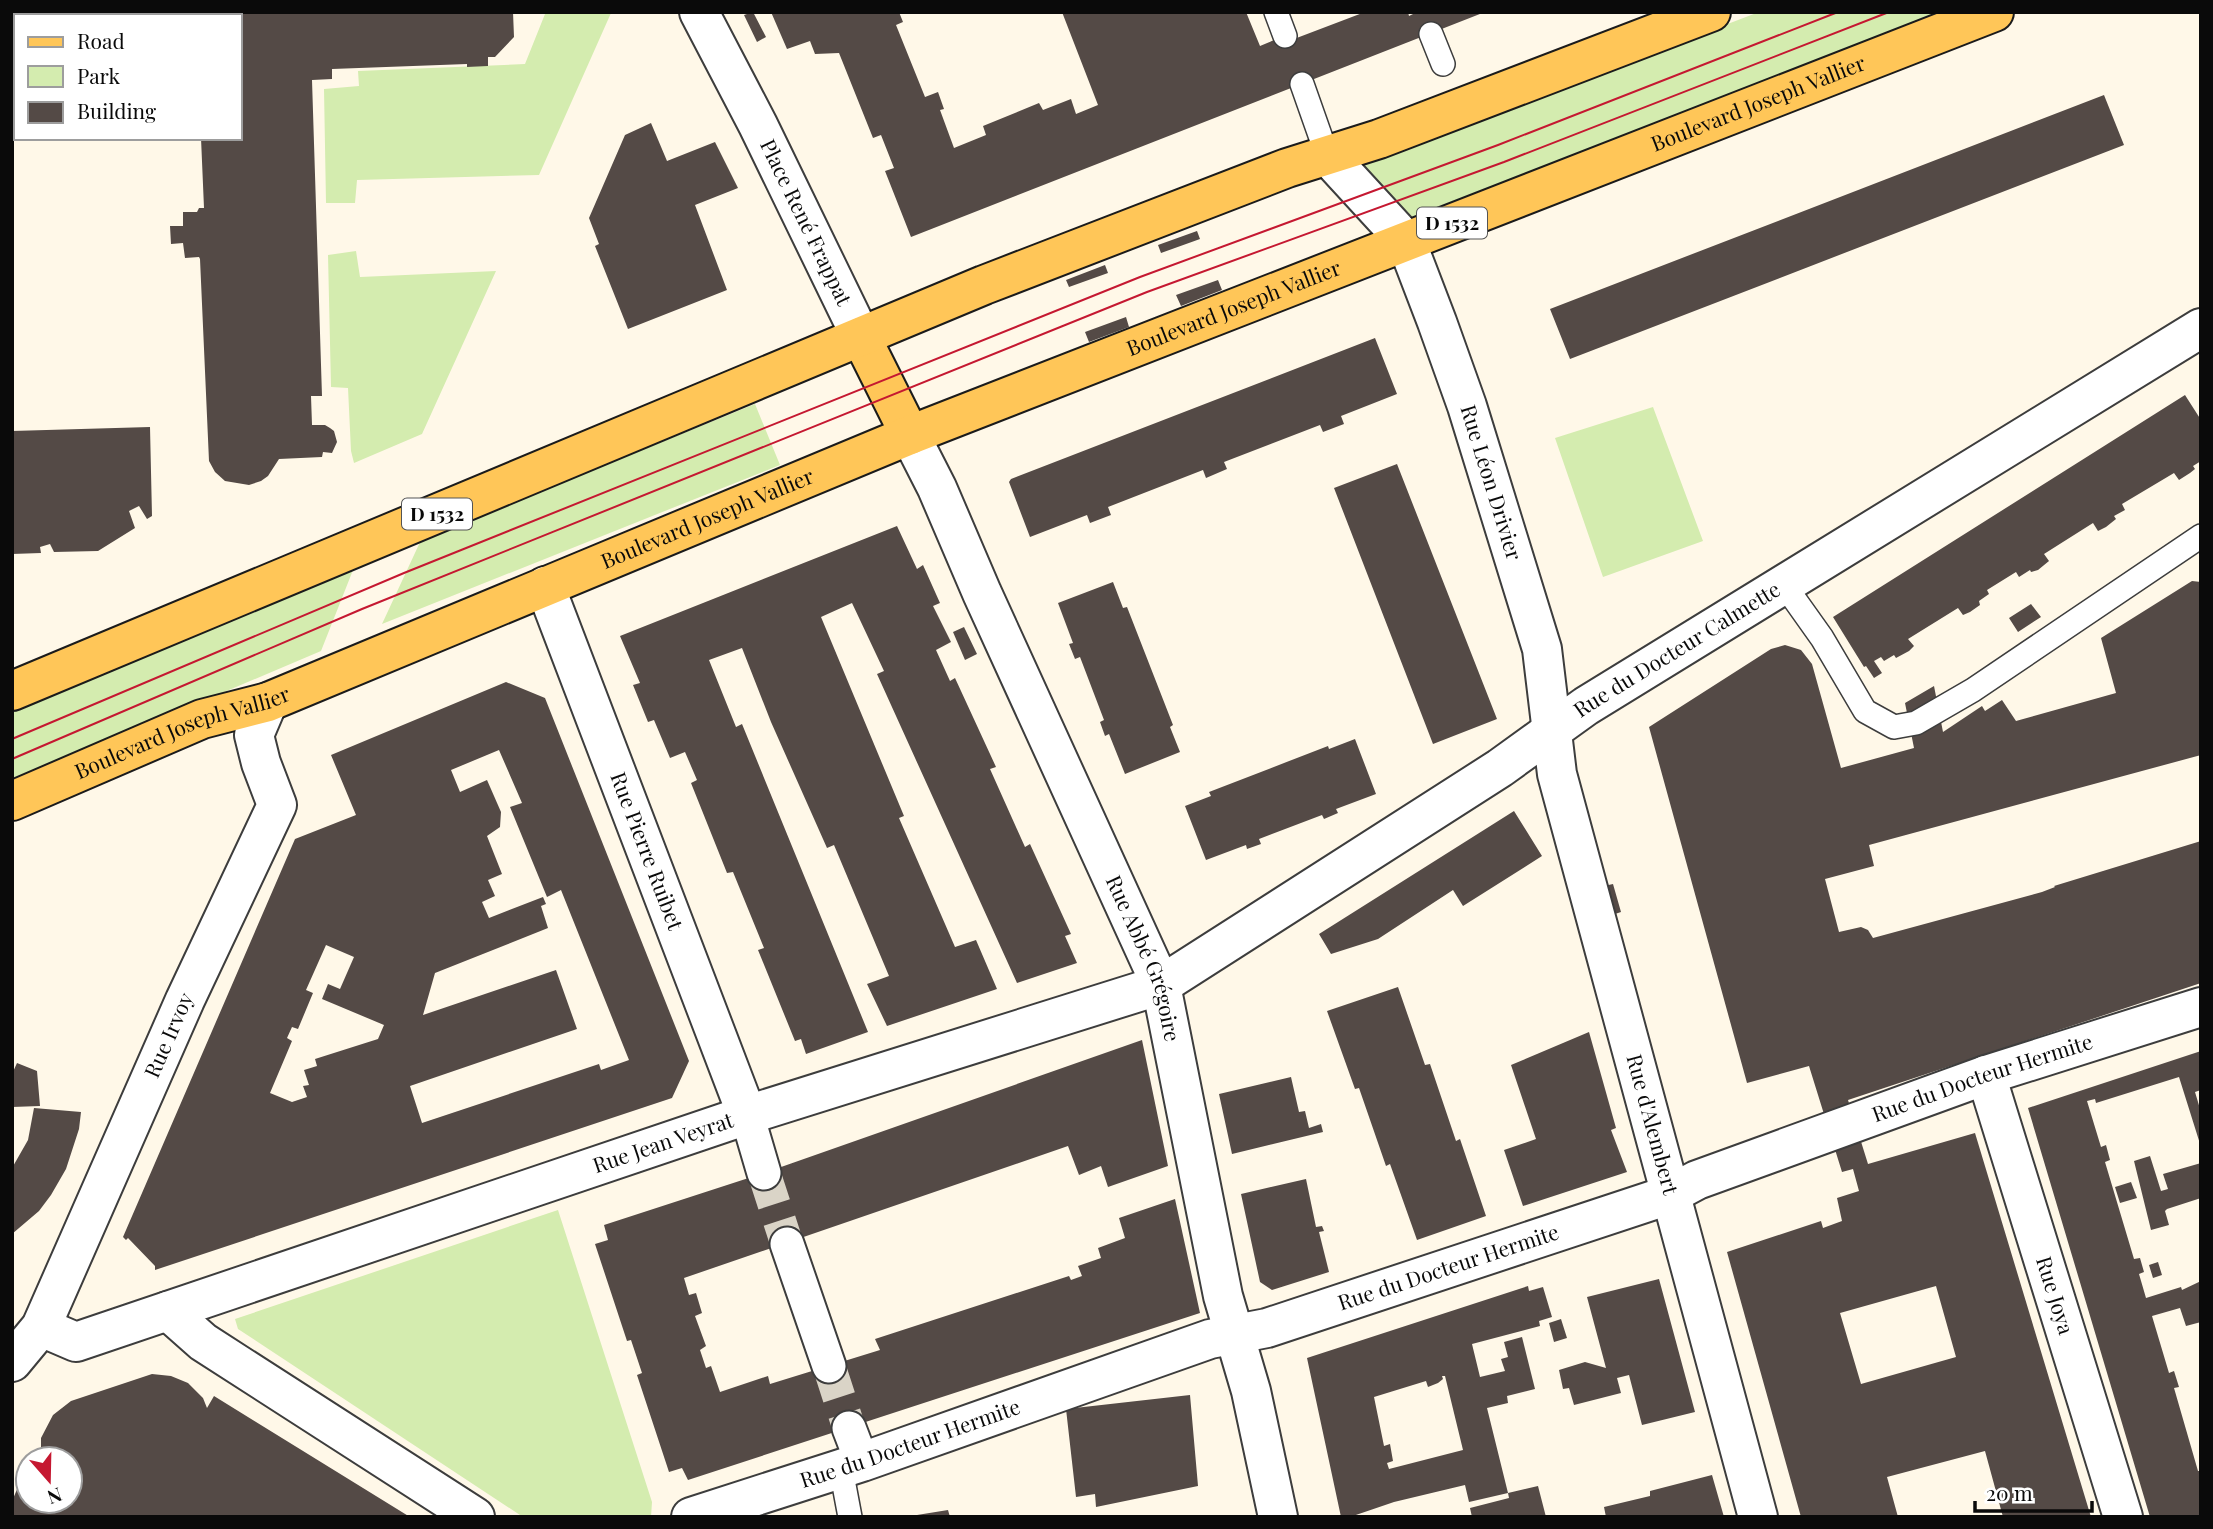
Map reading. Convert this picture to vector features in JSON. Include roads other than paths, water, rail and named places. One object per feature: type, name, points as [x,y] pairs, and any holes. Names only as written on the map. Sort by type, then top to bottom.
[{"type":"main road","name":"D 1532","points":[[12,691],[973,290],[1261,178],[1392,134],[1711,12]]},
{"type":"main road","name":"Boulevard Joseph Vallier","points":[[12,800],[202,719],[268,702],[910,435],[1994,12]]},
{"type":"main road","name":"Place René Frappat","points":[[861,337],[910,435]]},
{"type":"street","name":"Place René Frappat","points":[[699,12],[861,337]]},
{"type":"street","points":[[1327,155],[1406,240]]},
{"type":"street","name":"Rue Léon Drivier","points":[[1406,240],[1467,406],[1542,649],[1552,730]]},
{"type":"street","name":"Rue du Docteur Calmette","points":[[1161,985],[1500,768],[1586,706],[2201,328]]},
{"type":"street","name":"Rue Abbé Grégoire","points":[[910,435],[937,488],[982,593],[1161,985],[1223,1296],[1251,1391],[1278,1517]]},
{"type":"street","name":"Rue Pierre Ruibet","points":[[545,586],[747,1115]]},
{"type":"street","name":"Rue Irvoy","points":[[12,1362],[41,1327],[185,1000],[277,805],[261,764],[254,735],[268,702]]},
{"type":"street","name":"Rue d'Alembert","points":[[1552,730],[1557,774],[1758,1517]]},
{"type":"street","name":"Rue Jean Veyrat","points":[[41,1327],[76,1342],[747,1115],[1161,985]]},
{"type":"street","name":"Rue du Docteur Hermite","points":[[691,1517],[851,1453],[1210,1339],[1267,1328],[1669,1195],[1697,1180],[1986,1075],[2201,1007]]},
{"type":"street","name":"Rue Joya","points":[[1986,1075],[2123,1517]]},
{"type":"street","points":[[747,1115],[764,1172]]},
{"type":"street","points":[[787,1244],[829,1366]]},
{"type":"street","points":[[168,1311],[203,1342],[475,1517]]},
{"type":"lane","points":[[1276,12],[1285,36]]},
{"type":"lane","points":[[1431,34],[1443,64]]},
{"type":"lane","points":[[1303,84],[1327,155]]},
{"type":"lane","points":[[1785,586],[1822,638],[1865,711],[1894,727],[1916,723],[1973,690],[2201,536]]},
{"type":"lane","points":[[850,1517],[851,1453]]},
{"type":"tunnel","points":[[764,1173],[787,1244]]},
{"type":"tunnel","points":[[829,1366],[849,1428]]},
{"type":"tram line","points":[[12,739],[404,573],[1140,277],[1498,145],[1838,12]]},
{"type":"tram line","points":[[12,759],[362,609],[1147,292],[1504,162],[1889,12]]}]
